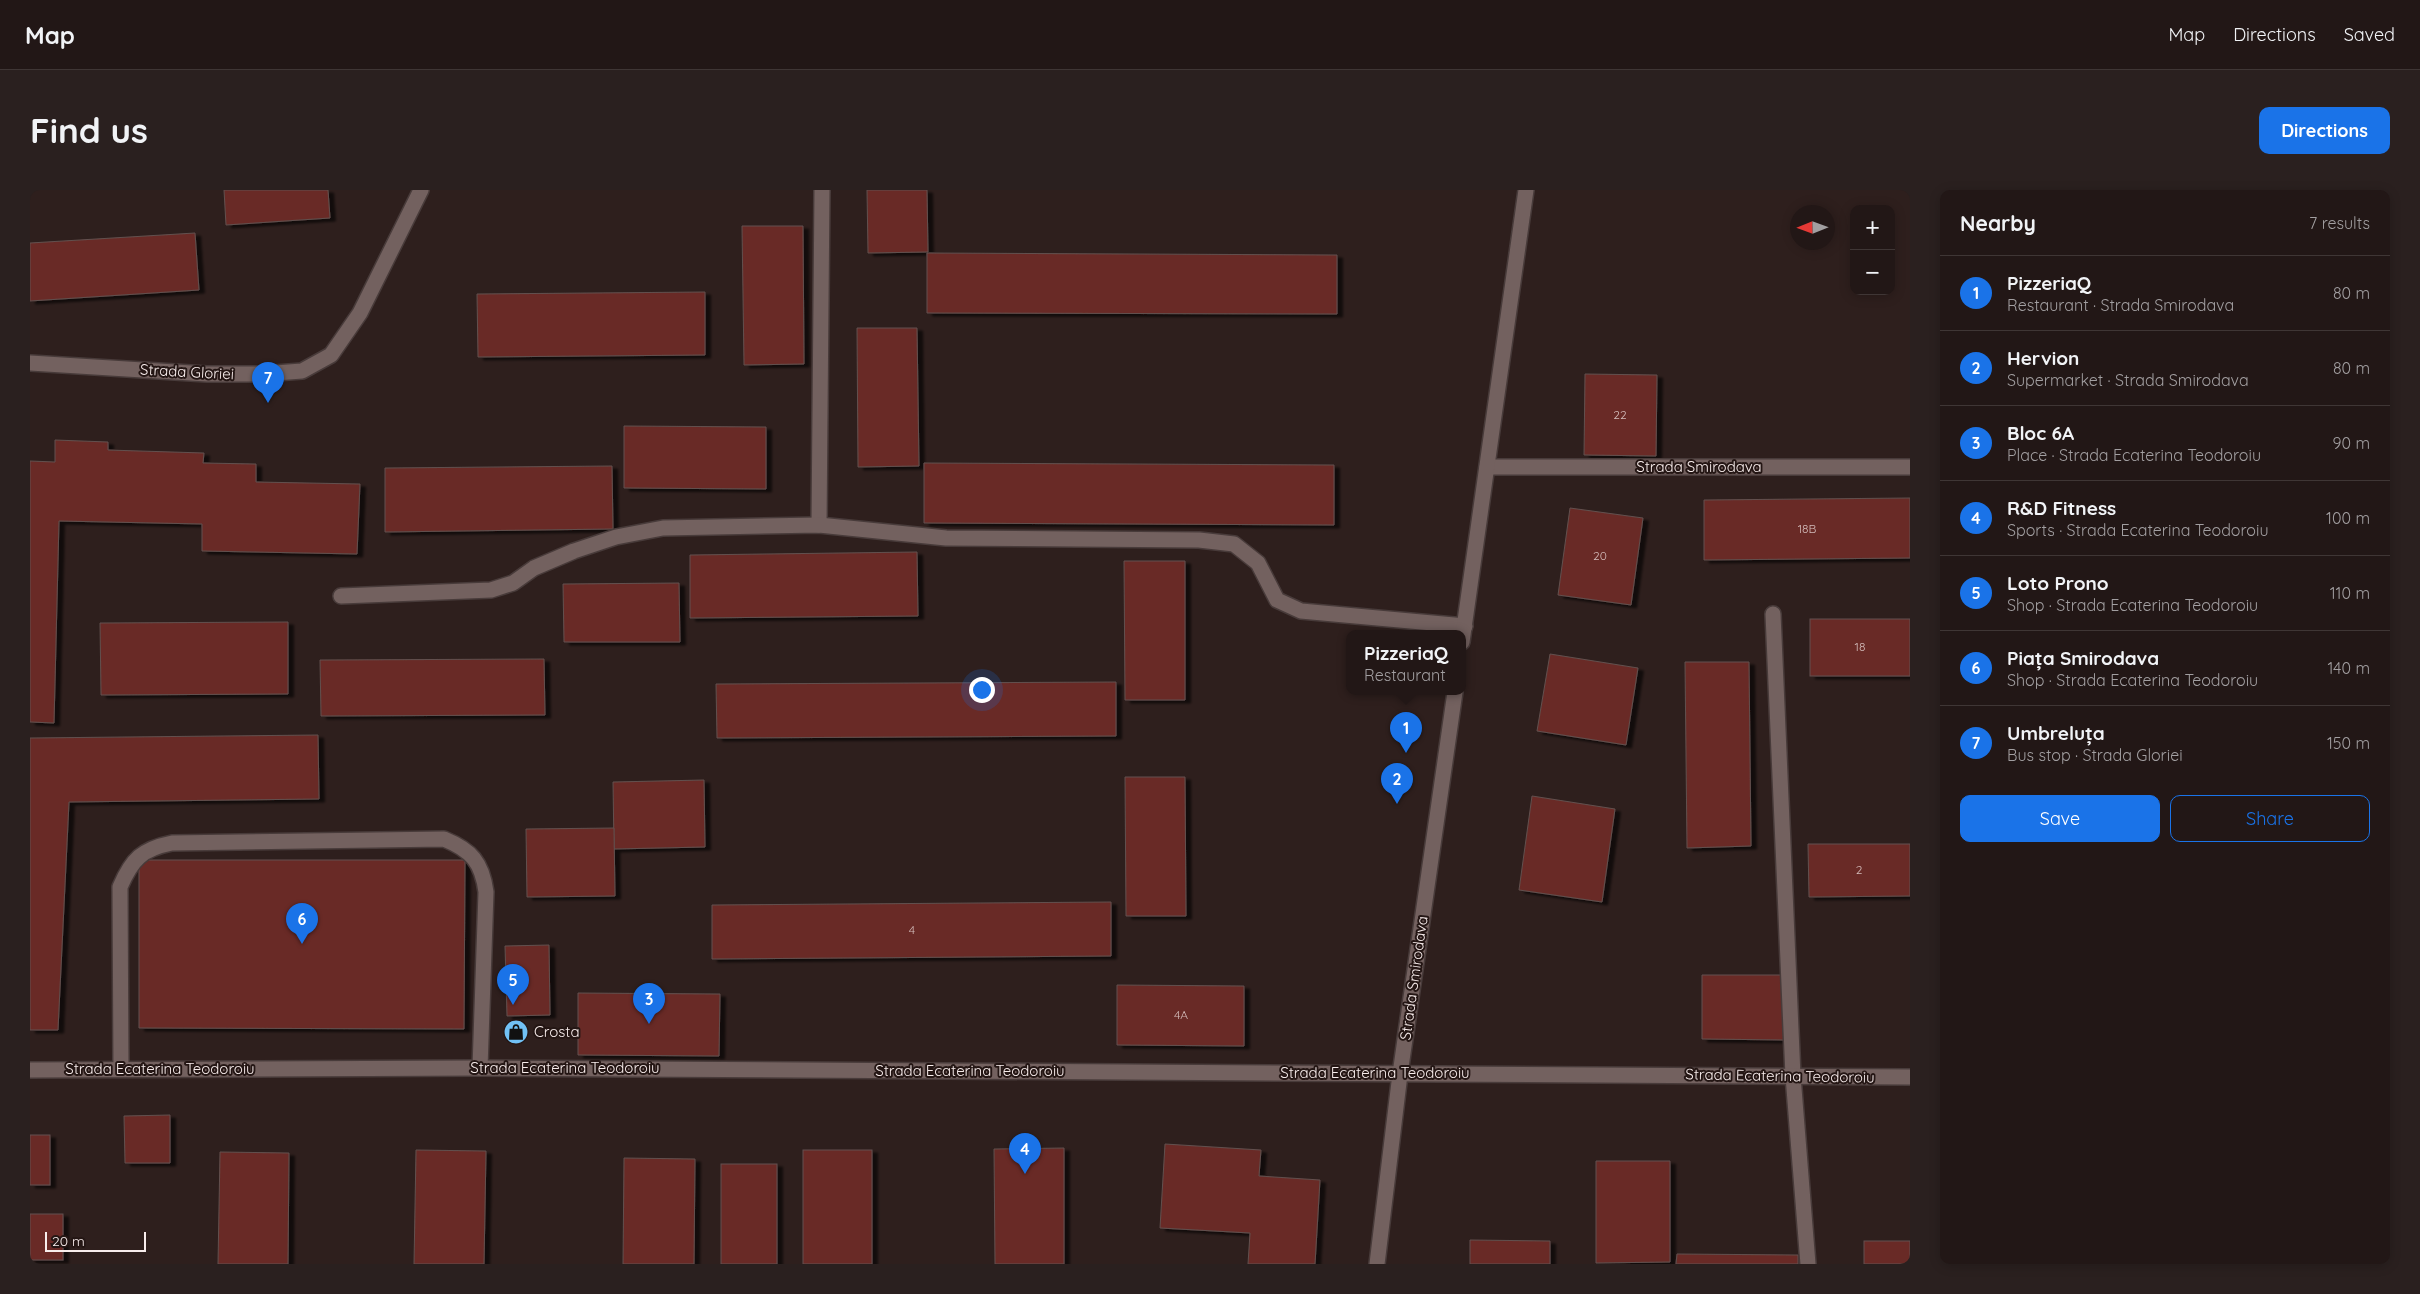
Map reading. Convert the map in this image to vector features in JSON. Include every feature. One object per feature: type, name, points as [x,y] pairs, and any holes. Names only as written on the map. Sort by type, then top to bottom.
[{"type":"street","name":"Strada Gloriei","points":[[30,363],[208,374],[262,374],[302,371],[331,355],[360,313],[421,190]]},
{"type":"street","points":[[819,525],[822,190]]},
{"type":"street","points":[[1464,630],[1526,190]]},
{"type":"street","name":"Strada Smirodava","points":[[1487,467],[1910,467]]},
{"type":"street","points":[[341,596],[491,590],[513,583],[534,568],[574,551],[616,538],[663,528],[819,525],[946,538],[1200,540],[1234,544],[1258,563],[1277,600],[1301,611],[1465,626]]},
{"type":"street","points":[[1773,614],[1793,1076],[1808,1264]]},
{"type":"street","name":"Strada Smirodava","points":[[1377,1264],[1400,1074],[1455,695]]},
{"type":"street","points":[[121,1069],[120,887],[128,870],[138,857],[154,847],[172,843],[444,839],[462,846],[474,858],[484,877],[486,892],[480,1068]]},
{"type":"street","name":"Strada Ecaterina Teodoroiu","points":[[30,1070],[480,1068],[1910,1077]]},
{"type":"building","points":[[224,190],[328,190],[330,218],[226,225]]},
{"type":"building","points":[[867,190],[927,190],[928,252],[868,253]]},
{"type":"building","points":[[742,226],[803,226],[804,364],[744,365]]},
{"type":"building","points":[[195,233],[199,290],[30,301],[30,243]]},
{"type":"building","points":[[927,253],[1337,255],[1337,314],[927,313]]},
{"type":"building","points":[[705,292],[705,355],[478,357],[477,294]]},
{"type":"building","points":[[857,328],[917,328],[919,466],[858,467]]},
{"type":"building","points":[[1585,374],[1657,375],[1656,456],[1584,455]]},
{"type":"building","points":[[624,426],[766,427],[766,489],[624,488]]},
{"type":"building","points":[[55,440],[108,442],[108,450],[204,453],[203,463],[256,464],[256,482],[360,484],[357,554],[202,551],[202,524],[59,521],[54,723],[30,722],[30,461],[55,462]]},
{"type":"building","points":[[924,463],[1334,465],[1334,525],[924,523]]},
{"type":"building","points":[[612,466],[613,529],[385,532],[385,468]]},
{"type":"building","points":[[1910,498],[1910,558],[1704,560],[1704,500]]},
{"type":"building","points":[[1570,508],[1643,518],[1631,605],[1558,595]]},
{"type":"building","points":[[917,552],[918,616],[690,618],[690,555]]},
{"type":"building","points":[[1124,561],[1185,561],[1185,700],[1125,700]]},
{"type":"building","points":[[679,583],[680,642],[564,642],[563,584]]},
{"type":"building","points":[[1810,619],[1910,619],[1910,676],[1810,676]]},
{"type":"building","points":[[288,622],[288,694],[101,695],[100,623]]},
{"type":"building","points":[[1550,654],[1638,668],[1626,745],[1537,731]]},
{"type":"building","points":[[544,659],[545,715],[321,716],[320,660]]},
{"type":"building","points":[[1685,662],[1749,662],[1751,846],[1687,848]]},
{"type":"building","points":[[1116,682],[1116,736],[717,738],[716,684]]},
{"type":"building","points":[[318,735],[319,799],[69,802],[58,1030],[30,1030],[30,738]]},
{"type":"building","points":[[1125,777],[1185,777],[1186,916],[1126,916]]},
{"type":"building","points":[[704,780],[705,847],[614,849],[613,782]]},
{"type":"building","points":[[1532,796],[1615,809],[1602,902],[1519,890]]},
{"type":"building","points":[[614,828],[615,896],[527,897],[526,829]]},
{"type":"building","points":[[1808,844],[1910,844],[1910,896],[1809,897]]},
{"type":"building","points":[[139,860],[465,860],[464,1029],[139,1028]]},
{"type":"building","points":[[1111,902],[1111,956],[712,959],[712,905]]},
{"type":"building","points":[[549,945],[550,1015],[507,1016],[505,946]]},
{"type":"building","points":[[1702,975],[1785,975],[1785,1040],[1702,1039]]},
{"type":"building","points":[[1117,985],[1244,986],[1244,1046],[1117,1045]]},
{"type":"building","points":[[578,993],[720,994],[719,1056],[578,1055]]},
{"type":"building","points":[[170,1115],[170,1163],[125,1163],[124,1116]]},
{"type":"building","points":[[30,1135],[50,1135],[50,1185],[30,1185]]},
{"type":"building","points":[[1165,1144],[1261,1150],[1259,1176],[1320,1180],[1315,1264],[1248,1264],[1250,1233],[1160,1228]]},
{"type":"building","points":[[1064,1148],[1064,1264],[995,1264],[994,1149]]},
{"type":"building","points":[[416,1150],[486,1151],[484,1264],[414,1264]]},
{"type":"building","points":[[803,1150],[872,1150],[872,1264],[803,1264]]},
{"type":"building","points":[[220,1152],[289,1153],[288,1264],[218,1264]]},
{"type":"building","points":[[624,1158],[695,1159],[694,1264],[623,1264]]},
{"type":"building","points":[[1596,1161],[1670,1161],[1670,1262],[1596,1263]]},
{"type":"building","points":[[721,1164],[777,1164],[777,1264],[721,1264]]},
{"type":"building","points":[[30,1214],[63,1214],[63,1260],[30,1260]]},
{"type":"building","points":[[1470,1240],[1550,1241],[1550,1264],[1470,1264]]},
{"type":"building","points":[[1864,1241],[1910,1241],[1910,1264],[1864,1264]]},
{"type":"building","points":[[1677,1254],[1798,1255],[1798,1264],[1676,1264]]},
{"type":"place","name":"Umbreluța","points":[[268,403]]},
{"type":"place","name":"PizzeriaQ","points":[[1406,753]]},
{"type":"place","name":"Hervion","points":[[1397,804]]},
{"type":"place","name":"Piața Smirodava","points":[[302,944]]},
{"type":"place","name":"Loto Prono","points":[[513,1005]]},
{"type":"place","name":"Bloc 6A","points":[[649,1024]]},
{"type":"place","name":"Crosta","points":[[516,1032]]},
{"type":"place","name":"R&D Fitness","points":[[1025,1174]]}]
